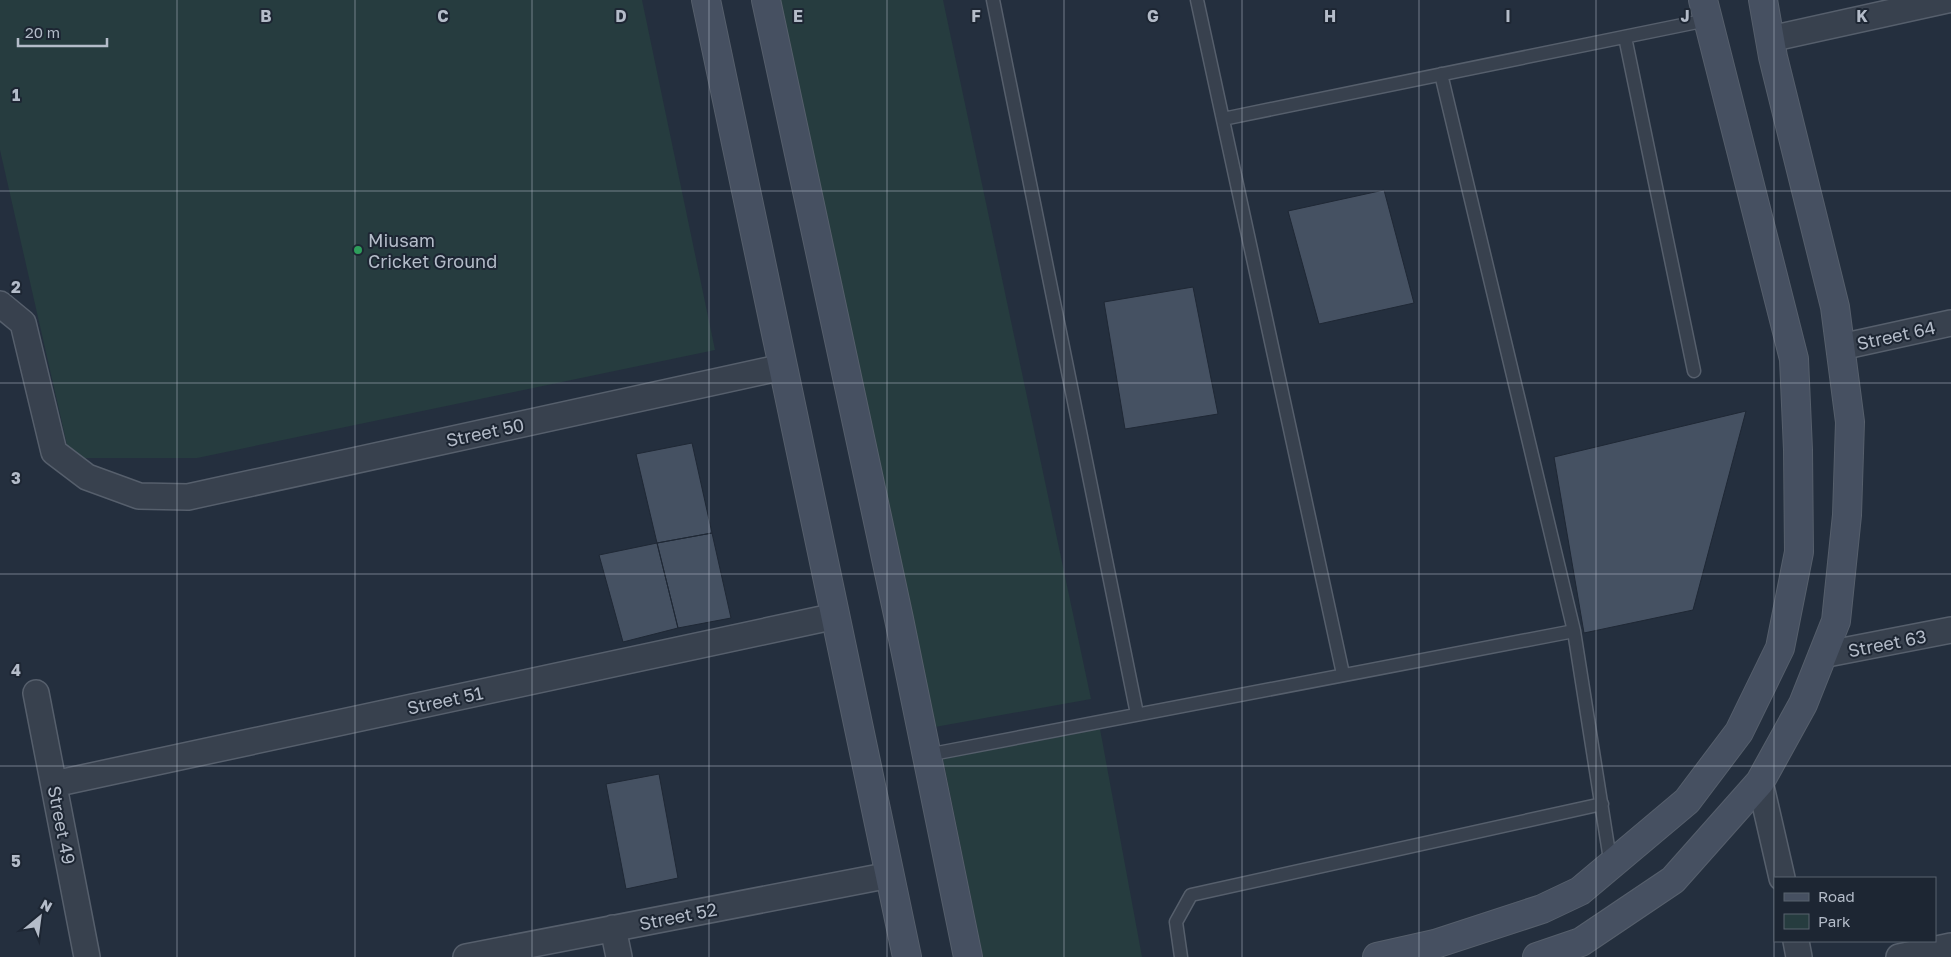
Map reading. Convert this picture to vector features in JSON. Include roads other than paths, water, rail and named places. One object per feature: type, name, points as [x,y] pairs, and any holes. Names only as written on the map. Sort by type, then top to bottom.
[{"type":"street","points":[[706,0],[907,957]]},
{"type":"street","points":[[766,0],[899,619],[968,957]]},
{"type":"street","points":[[1537,957],[1581,942],[1673,880],[1760,782],[1803,704],[1836,621],[1847,515],[1850,422],[1835,307],[1770,39],[1763,0]]},
{"type":"street","points":[[1770,39],[1947,0]]},
{"type":"street","points":[[1377,957],[1435,944],[1542,909],[1580,891],[1687,801],[1739,732],[1780,648],[1799,552],[1798,450],[1794,359],[1704,10]]},
{"type":"street","name":"Street 50","points":[[0,304],[23,323],[54,452],[86,477],[139,496],[188,497],[783,367]]},
{"type":"street","name":"Street 64","points":[[1841,347],[1951,323]]},
{"type":"street","name":"Street 51","points":[[54,784],[836,616]]},
{"type":"street","name":"Street 63","points":[[1822,655],[1951,630]]},
{"type":"street","name":"Street 49","points":[[36,693],[87,957]]},
{"type":"street","points":[[1760,782],[1782,877]]},
{"type":"street","name":"Street 52","points":[[466,957],[890,875]]},
{"type":"street","points":[[614,928],[620,957]]},
{"type":"street","points":[[1796,942],[1799,957]]},
{"type":"street","points":[[1899,957],[1951,946]]},
{"type":"lane","points":[[992,0],[1137,714]]},
{"type":"lane","points":[[1197,0],[1343,674]]},
{"type":"lane","points":[[1223,119],[1626,37],[1704,10]]},
{"type":"lane","points":[[1626,37],[1694,371]]},
{"type":"lane","points":[[1441,74],[1574,631],[1612,866]]},
{"type":"lane","points":[[927,755],[1574,631]]},
{"type":"lane","points":[[1181,957],[1176,922],[1191,895],[1602,804]]},
{"type":"place","name":"Miusam Cricket Ground","points":[[358,250]]}]
